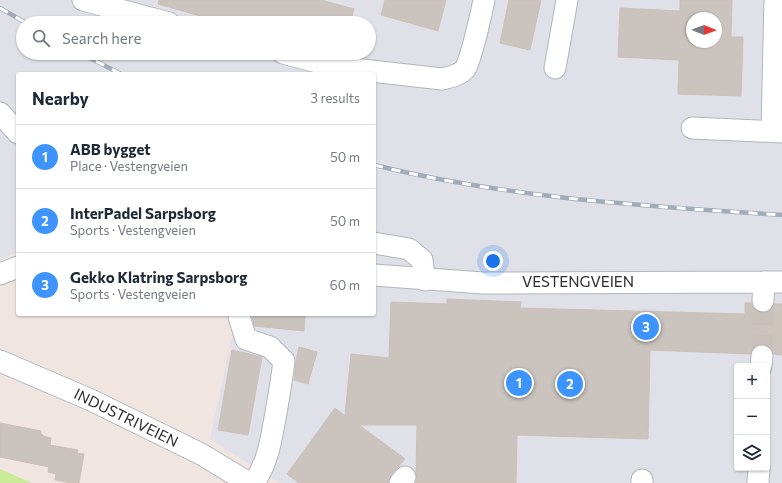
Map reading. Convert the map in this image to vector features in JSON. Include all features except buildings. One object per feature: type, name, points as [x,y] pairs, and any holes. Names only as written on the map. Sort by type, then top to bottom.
[{"type":"street","points":[[83,0],[143,16]]},
{"type":"street","points":[[310,60],[336,67],[442,79],[457,75],[466,69],[471,55],[484,0]]},
{"type":"street","points":[[555,68],[567,0]]},
{"type":"street","points":[[692,128],[777,131],[775,0]]},
{"type":"street","points":[[0,113],[16,131]]},
{"type":"street","points":[[376,243],[409,249],[422,260],[425,280]]},
{"type":"street","points":[[0,274],[16,268]]},
{"type":"street","name":"VESTENGVEIEN","points":[[376,275],[425,280],[483,283],[770,288]]},
{"type":"street","points":[[240,316],[246,339],[270,347],[284,360],[269,451],[262,470],[254,483]]},
{"type":"street","name":"INDUSTRIVEIEN","points":[[0,361],[92,400],[201,454],[249,483]]},
{"type":"street","points":[[758,483],[759,471]]},
{"type":"shaded area","points":[[0,0],[782,0],[782,483],[280,483],[210,439],[237,316],[376,316],[376,72],[16,72],[16,253],[0,260]]},
{"type":"green space","points":[[0,469],[32,483],[0,483]]},
{"type":"tunnel","points":[[762,356],[763,301]]},
{"type":"railway","points":[[0,8],[16,17]]},
{"type":"railway","points":[[94,60],[117,72]]},
{"type":"railway","points":[[376,165],[424,176],[526,193],[628,204],[782,215]]},
{"type":"place","name":"Gekko Klatring Sarpsborg","points":[[646,327]]},
{"type":"place","name":"ABB bygget","points":[[519,383]]},
{"type":"place","name":"InterPadel Sarpsborg","points":[[570,384]]}]
